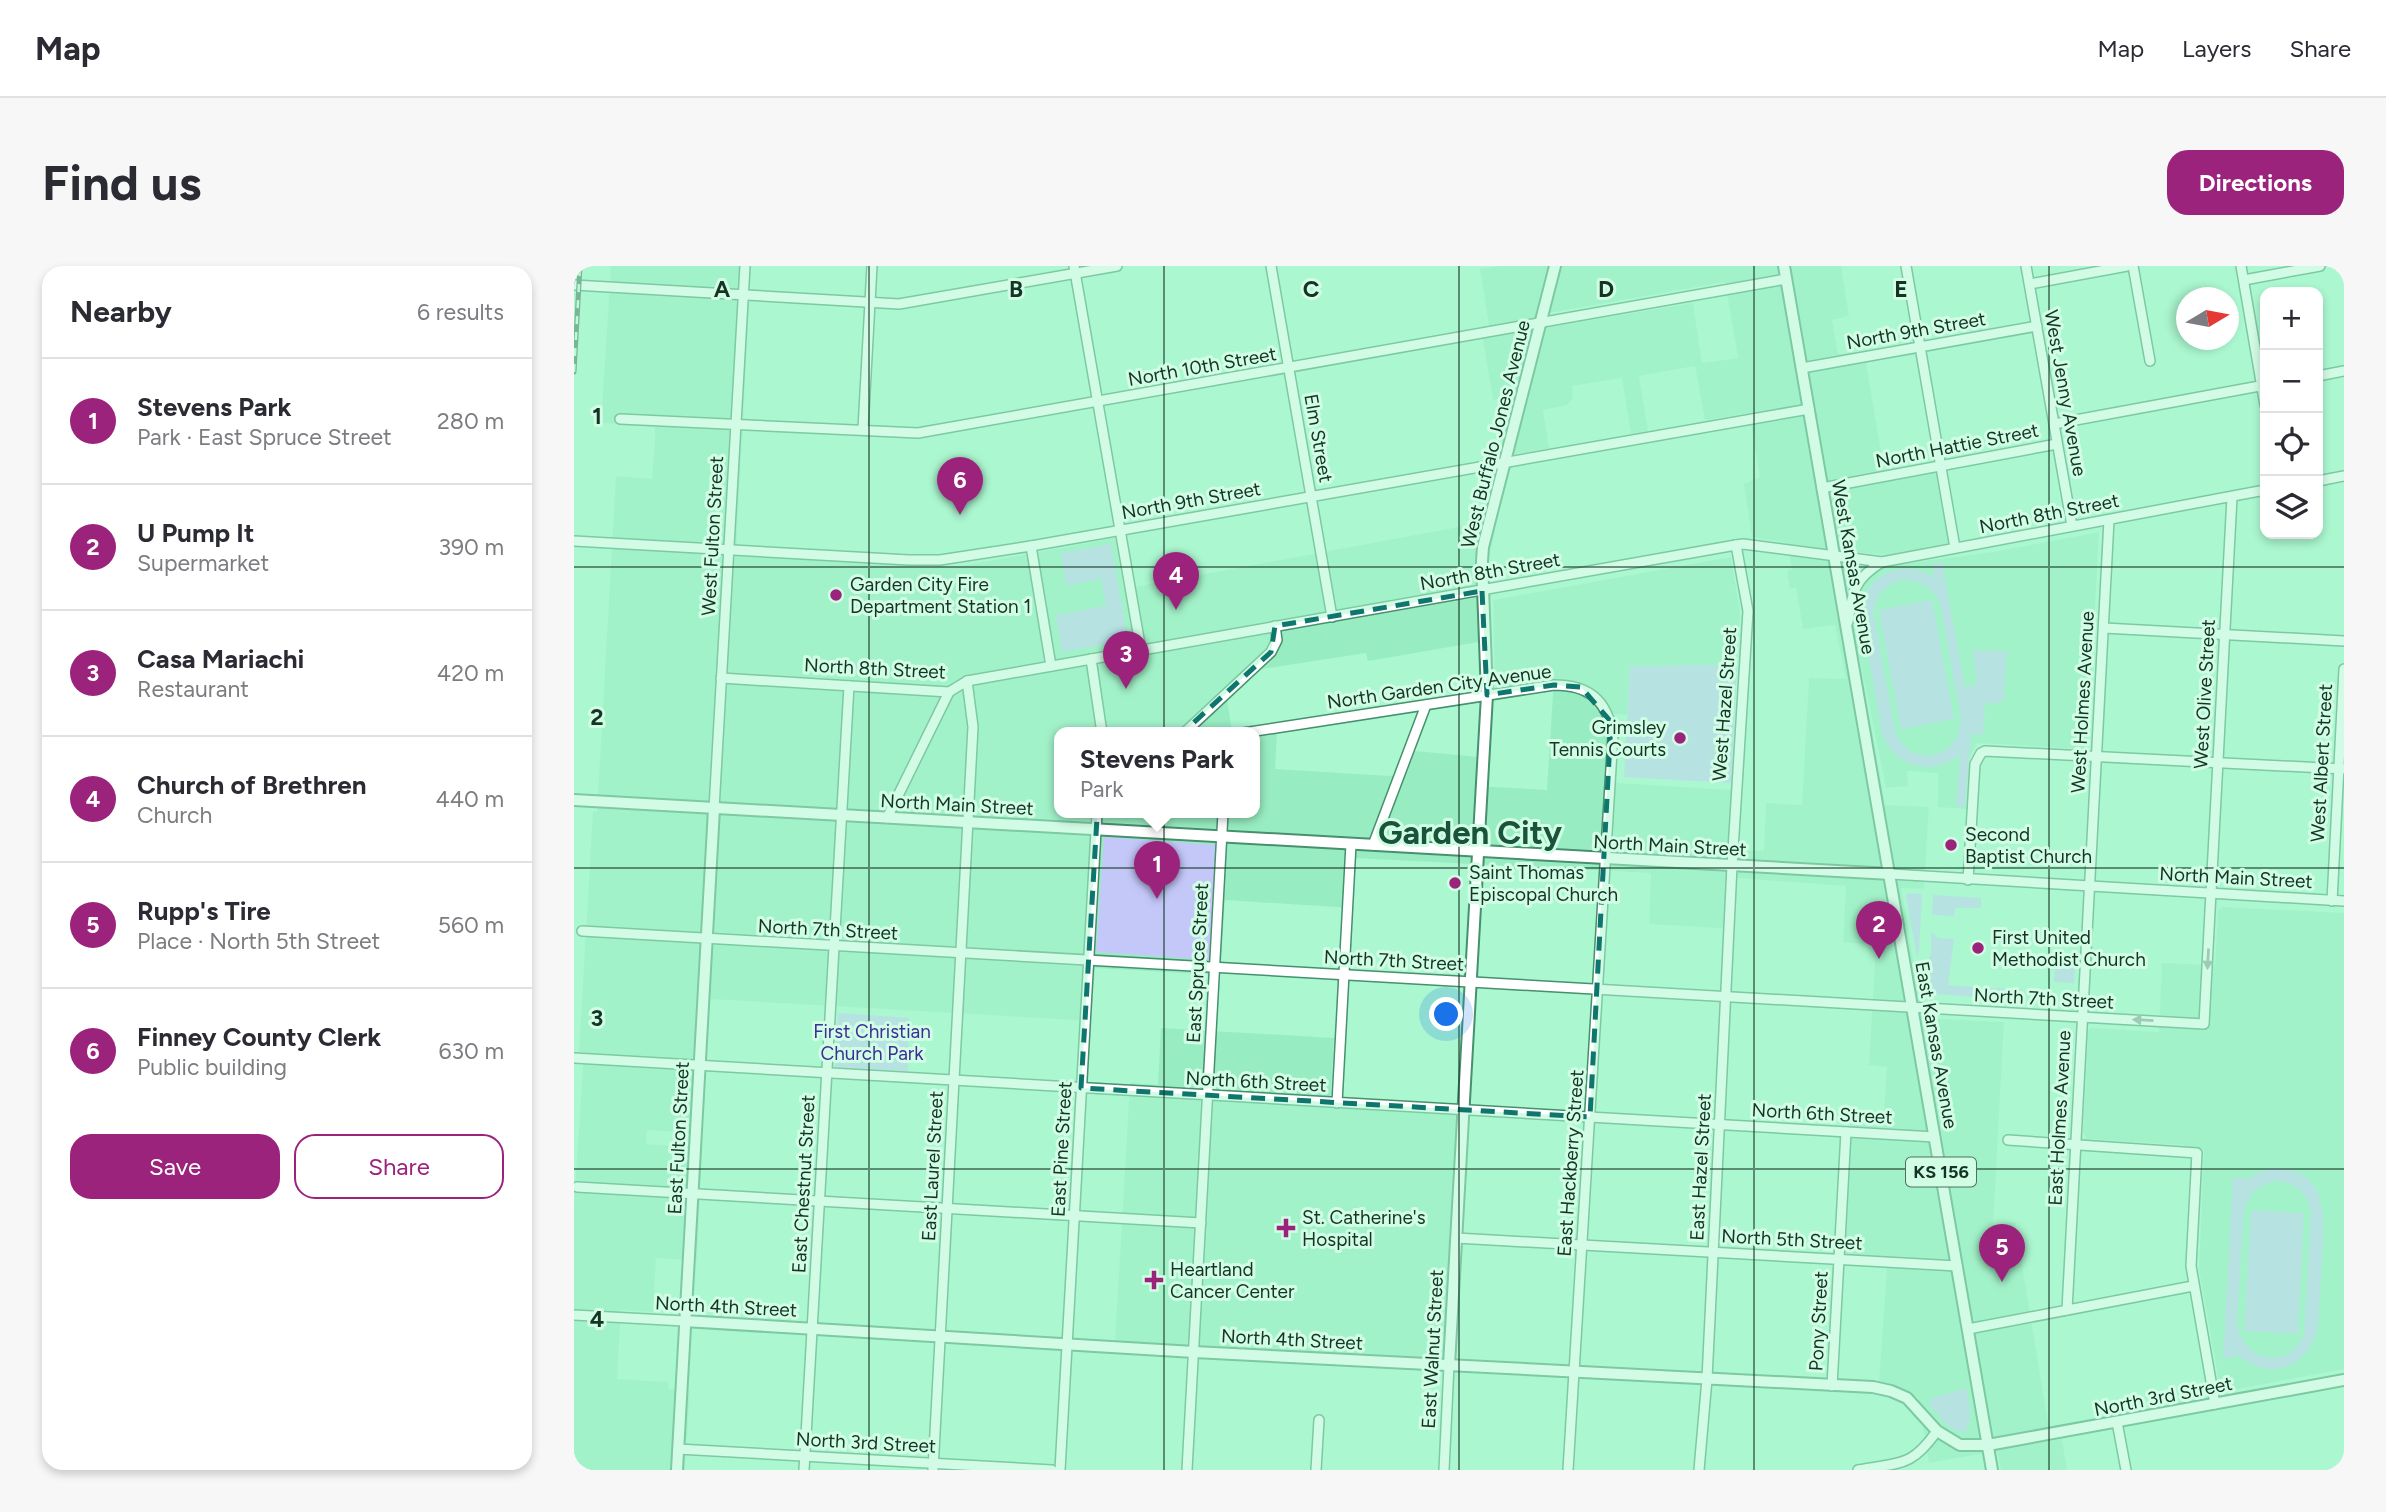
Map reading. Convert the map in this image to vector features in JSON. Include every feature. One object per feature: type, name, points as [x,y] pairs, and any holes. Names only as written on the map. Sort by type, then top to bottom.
[{"type":"main road","name":"West Buffalo Jones Avenue","points":[[1477,852],[1487,695],[1482,591],[1483,547],[1555,266]]},
{"type":"main road","name":"West Kansas Avenue","points":[[1784,266],[1891,874]]},
{"type":"main road","name":"North Main Street","points":[[574,800],[1891,874]]},
{"type":"main road","name":"East Fulton Street","points":[[677,1470],[714,808]]},
{"type":"main road","name":"East Walnut Street","points":[[1449,1365],[1477,852]]},
{"type":"main road","name":"East Kansas Avenue","points":[[1891,874],[1992,1470]]},
{"type":"main road","name":"North 4th Street","points":[[684,1321],[1194,1352],[1873,1387],[1907,1398],[1937,1431],[1960,1445],[1988,1445]]},
{"type":"main road","name":"North 3rd Street","points":[[1988,1445],[2344,1380]]},
{"type":"street","name":"West Fulton Street","points":[[714,808],[745,266]]},
{"type":"street","points":[[863,429],[872,266]]},
{"type":"street","points":[[574,285],[899,304],[1074,270],[1117,266]]},
{"type":"street","name":"Elm Street","points":[[1271,266],[1332,617]]},
{"type":"street","points":[[1906,266],[1955,548]]},
{"type":"street","name":"West Jenny Avenue","points":[[2026,266],[2072,526]]},
{"type":"street","points":[[2029,284],[2127,266]]},
{"type":"street","points":[[2133,266],[2150,361]]},
{"type":"street","points":[[2241,266],[2260,369]]},
{"type":"street","points":[[2244,280],[2320,266]]},
{"type":"street","points":[[1074,270],[1141,650]]},
{"type":"street","name":"North 10th Street","points":[[620,419],[918,433],[1786,279]]},
{"type":"street","name":"North 9th Street","points":[[1802,368],[2037,326]]},
{"type":"street","points":[[2323,375],[2344,371]]},
{"type":"street","name":"North Hattie Street","points":[[2054,424],[2260,387]]},
{"type":"street","name":"North 9th Street","points":[[574,541],[940,560],[1809,408]]},
{"type":"street","name":"North Hattie Street","points":[[1822,488],[2057,444]]},
{"type":"street","points":[[2323,480],[2344,476]]},
{"type":"street","name":"North 8th Street","points":[[721,678],[949,692],[967,681],[1736,545],[1882,562],[2260,491]]},
{"type":"street","name":"West Olive Street","points":[[2204,1024],[2232,497]]},
{"type":"street","name":"West Holmes Avenue","points":[[2090,887],[2109,520]]},
{"type":"street","name":"West Hazel Street","points":[[1732,866],[1748,611],[1736,545]]},
{"type":"street","points":[[1031,546],[1051,666]]},
{"type":"street","points":[[1847,627],[1851,597],[1858,580],[1869,569],[1882,562]]},
{"type":"street","points":[[1192,727],[1271,652],[1277,640],[1275,626]]},
{"type":"street","points":[[2104,628],[2344,641]]},
{"type":"street","points":[[1091,659],[1101,727]]},
{"type":"street","name":"West Albert Street","points":[[2332,901],[2341,769],[2344,669]]},
{"type":"street","name":"East Laurel Street","points":[[933,1467],[973,727],[967,681]]},
{"type":"street","name":"North Garden City Avenue","points":[[1260,730],[1554,685],[1581,687],[1605,709],[1613,735]]},
{"type":"street","name":"East Chestnut Street","points":[[804,1470],[849,686]]},
{"type":"street","points":[[887,818],[949,692]]},
{"type":"street","points":[[1373,845],[1426,705]]},
{"type":"street","name":"East Hackberry Street","points":[[1568,1470],[1613,735]]},
{"type":"street","points":[[1968,880],[1975,764],[1980,753],[1991,750],[2341,769]]},
{"type":"street","name":"East Pine Street","points":[[1060,1470],[1097,818]]},
{"type":"street","name":"East Spruce Street","points":[[1187,1470],[1223,818]]},
{"type":"street","points":[[1337,1103],[1351,844]]},
{"type":"street","name":"East Hazel Street","points":[[1699,1470],[1707,1379],[1732,866]]},
{"type":"street","name":"North Main Street","points":[[1891,874],[2344,901]]},
{"type":"street","name":"East Holmes Avenue","points":[[2067,1310],[2090,887]]},
{"type":"street","name":"North 7th Street","points":[[582,931],[2204,1024]]},
{"type":"street","name":"North 6th Street","points":[[574,1058],[1935,1137]]},
{"type":"street","name":"Pony Street","points":[[1832,1386],[1846,1132]]},
{"type":"street","points":[[2008,1140],[2197,1153],[2191,1266],[2215,1404]]},
{"type":"street","points":[[577,1187],[1201,1223]]},
{"type":"street","name":"North 5th Street","points":[[1456,1238],[1957,1266]]},
{"type":"street","points":[[1968,1329],[2193,1286]]},
{"type":"street","name":"North 4th Street","points":[[574,1315],[684,1321]]},
{"type":"street","name":"East Walnut Street","points":[[1444,1470],[1449,1365]]},
{"type":"street","points":[[1316,1470],[1319,1420]]},
{"type":"street","points":[[2117,1422],[2126,1470]]},
{"type":"street","points":[[1858,1470],[1911,1460],[1923,1451],[1937,1431]]},
{"type":"street","name":"North 3rd Street","points":[[678,1448],[933,1467],[1052,1470]]},
{"type":"highlighted area","points":[[1482,591],[1487,695],[1554,685],[1581,687],[1611,722],[1590,1117],[1081,1088],[1098,801],[1109,800],[1271,652],[1275,626]]},
{"type":"shaded area","points":[[611,266],[751,266],[736,556],[957,567],[1115,538],[1124,589],[1469,525],[1495,531],[1488,563],[1490,640],[1368,661],[1366,653],[1261,669],[1227,699],[1231,727],[1054,727],[1054,818],[1260,818],[1260,735],[1277,733],[1275,769],[1390,776],[1407,773],[1415,751],[1478,757],[1476,786],[1547,790],[1554,679],[1502,687],[1495,682],[1493,600],[1731,557],[1740,613],[1737,665],[1630,666],[1627,715],[1614,714],[1609,707],[1604,782],[1731,790],[1728,849],[1764,851],[1766,803],[1802,805],[1809,678],[1846,679],[1835,625],[1803,629],[1796,588],[1790,588],[1787,571],[1792,569],[1787,543],[1752,537],[1744,484],[1760,477],[1749,413],[1705,420],[1695,366],[1639,376],[1648,431],[1631,434],[1622,378],[1572,386],[1573,398],[1567,405],[1543,410],[1549,448],[1514,454],[1527,395],[1493,400],[1483,339],[1491,337],[1480,269],[1501,266],[1841,266],[1849,316],[1832,320],[1838,354],[1856,352],[1866,362],[1884,470],[1935,461],[1949,544],[1888,555],[1842,551],[1854,618],[1853,606],[1859,586],[1878,567],[1993,552],[2099,532],[2088,747],[2082,749],[1977,743],[1969,759],[1966,809],[1938,807],[1938,773],[1907,771],[1908,786],[1886,788],[1858,650],[1885,805],[1929,807],[1924,889],[1901,888],[1923,1018],[2004,1022],[1993,1225],[2015,1222],[2051,1441],[2062,1439],[2067,1470],[2001,1470],[1997,1451],[1929,1463],[1918,1398],[1879,1382],[1887,1268],[1845,1265],[1850,1124],[1883,1126],[1887,1067],[1869,1065],[1876,945],[1843,942],[1846,886],[1737,878],[1734,929],[1649,924],[1651,873],[1356,858],[1352,908],[1225,900],[1220,975],[1095,968],[1091,1021],[710,999],[702,1134],[647,1130],[646,1144],[702,1148],[697,1261],[656,1258],[653,1312],[621,1310],[617,1379],[669,1382],[668,1389],[690,1390],[685,1470],[574,1470],[574,1204],[584,1053],[579,1051],[593,811],[597,812],[616,476],[652,479],[655,426],[601,423]],"holes":[[[1725,282],[1738,358],[1702,363],[1693,303],[1544,328],[1549,313]]]},
{"type":"shaded area","points":[[2223,907],[2344,913],[2344,1369],[2233,1390],[2219,1381],[2199,1270],[2204,1149],[2187,1148],[2183,1145],[2087,1139],[2083,1132],[2088,1031],[2091,1028],[2159,1032],[2162,963],[2215,965],[2218,911]]},
{"type":"shaded area","name":"St. Catherine's Hospital","points":[[1161,1028],[1334,1038],[1330,1107],[1457,1115],[1443,1361],[1115,1342],[1130,1083],[1158,1085]]},
{"type":"green space","points":[[1111,544],[1128,640],[1062,652],[1056,615],[1106,606],[1101,579],[1066,585],[1061,553]]},
{"type":"green space","points":[[1942,562],[1965,687],[1977,684],[1973,652],[2007,651],[2004,699],[1999,703],[1985,703],[1983,735],[1971,734],[1965,807],[1956,806],[1960,755],[1938,766],[1926,767],[1904,761],[1887,744],[1882,732],[1862,619],[1867,592],[1884,574],[1908,569],[1934,577],[1933,564]],"holes":[[[1901,580],[1913,580],[1924,585],[1940,602],[1960,720],[1959,732],[1952,744],[1936,754],[1917,754],[1908,750],[1895,731],[1873,612],[1879,596],[1886,588]]]},
{"type":"green space","points":[[1932,600],[1954,719],[1901,729],[1879,610]]},
{"type":"green space","points":[[850,663],[886,665],[885,674],[850,672]]},
{"type":"green space","name":"Grimsley Tennis Courts","points":[[1737,665],[1731,783],[1624,777],[1630,666]]},
{"type":"green space","points":[[1104,837],[1218,845],[1210,960],[1096,952]]},
{"type":"green space","points":[[1908,893],[1922,894],[1917,957],[1906,896]]},
{"type":"green space","points":[[1933,895],[1981,898],[1981,908],[1955,908],[1954,916],[1932,915]]},
{"type":"green space","points":[[1931,932],[1938,938],[1954,939],[1948,985],[1975,987],[1974,997],[1923,993],[1920,977],[1931,954]]},
{"type":"green space","points":[[2055,964],[2075,965],[2074,983],[2054,982]]},
{"type":"green space","points":[[1979,988],[2022,989],[2022,1000],[1980,998]]},
{"type":"green space","name":"First Christian Church Park","points":[[838,1013],[909,1018],[908,1071],[835,1067]]},
{"type":"green space","points":[[2274,1168],[2292,1171],[2305,1177],[2320,1198],[2322,1212],[2318,1329],[2305,1354],[2284,1368],[2273,1370],[2248,1363],[2236,1353],[2235,1358],[2223,1357],[2233,1177],[2246,1180],[2259,1172]],"holes":[[[2273,1181],[2299,1189],[2307,1199],[2311,1213],[2304,1333],[2288,1353],[2267,1357],[2257,1354],[2248,1346],[2237,1323],[2244,1209],[2254,1190]]]},
{"type":"green space","points":[[2251,1210],[2304,1213],[2298,1334],[2244,1331]]},
{"type":"green space","points":[[1966,1388],[1970,1416],[1964,1433],[1949,1427],[1928,1403],[1933,1398]]},
{"type":"railway","points":[[574,372],[580,266]]},
{"type":"place","name":"Finney County Clerk","points":[[960,515]]},
{"type":"place","name":"Garden City Fire Department Station 1","points":[[836,595]]},
{"type":"place","name":"Church of Brethren","points":[[1176,610]]},
{"type":"place","name":"Casa Mariachi","points":[[1126,689]]},
{"type":"place","name":"Grimsley Tennis Courts","points":[[1680,738]]},
{"type":"place","name":"Second Baptist Church","points":[[1951,845]]},
{"type":"place","name":"Saint Thomas Episcopal Church","points":[[1455,883]]},
{"type":"place","name":"Stevens Park","points":[[1157,899]]},
{"type":"place","name":"First United Methodist Church","points":[[1978,948]]},
{"type":"place","name":"U Pump It","points":[[1879,959]]},
{"type":"place","name":"St. Catherine's Hospital","points":[[1286,1228]]},
{"type":"place","name":"Heartland Cancer Center","points":[[1154,1280]]},
{"type":"place","name":"Rupp's Tire","points":[[2002,1282]]},
{"type":"district","name":"Garden City","points":[[1470,832]]}]
